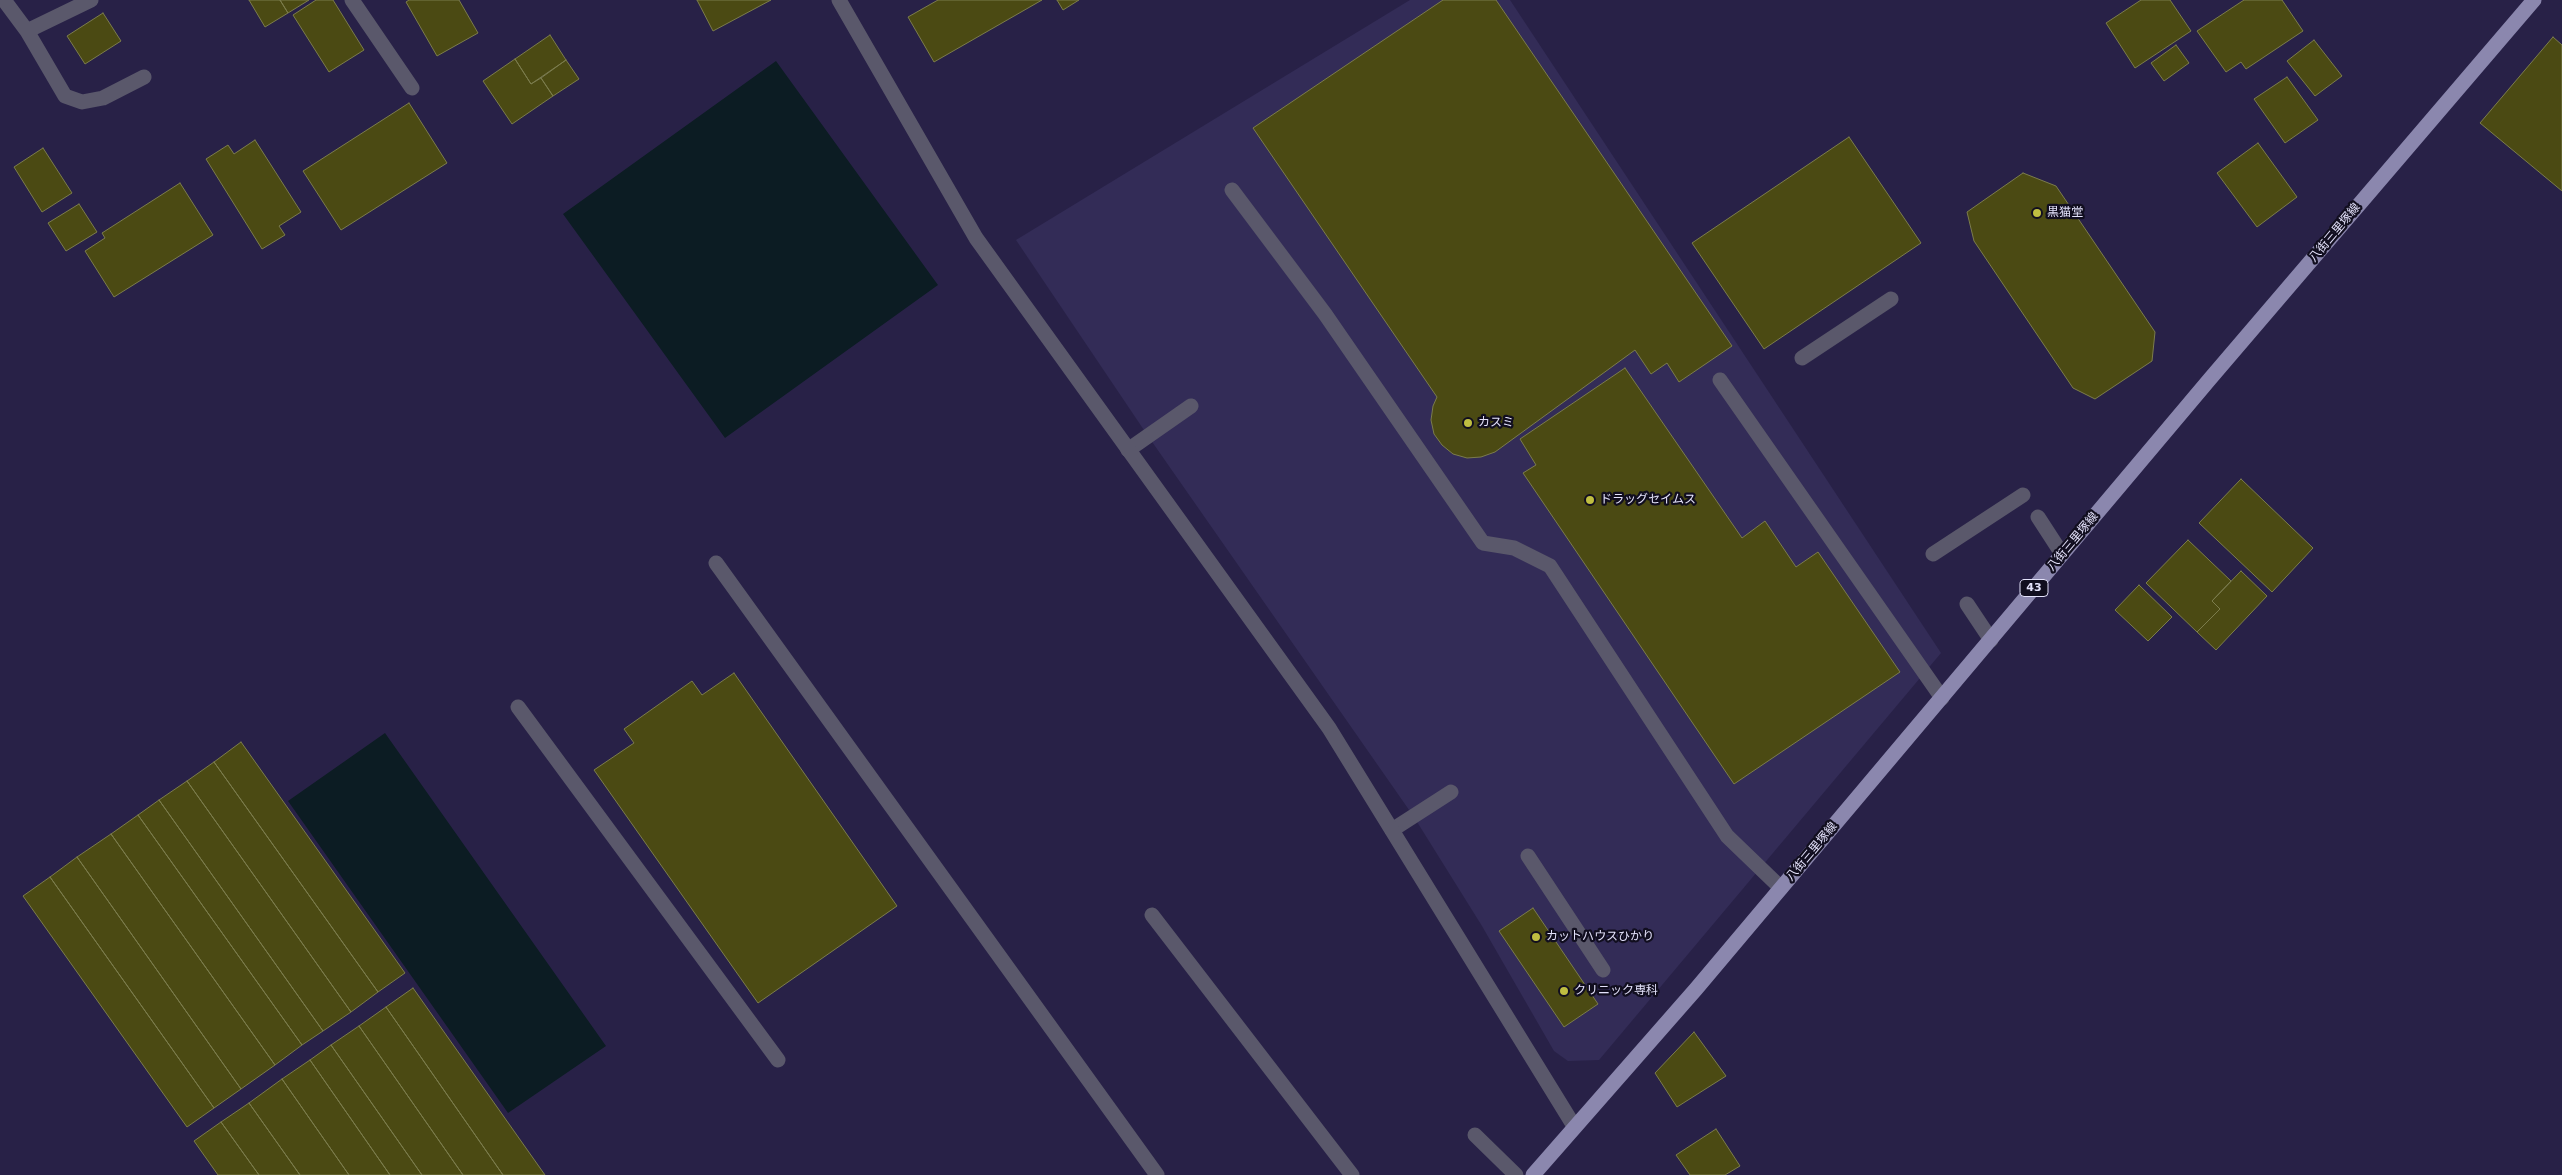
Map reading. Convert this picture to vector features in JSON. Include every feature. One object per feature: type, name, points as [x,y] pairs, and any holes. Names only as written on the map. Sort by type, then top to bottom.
[{"type":"main road","name":"八街三里塚線","points":[[1533,1175],[1696,989],[2062,554],[2534,0]]},
{"type":"street","points":[[4,0],[27,31],[65,96],[82,102],[103,98],[144,77]]},
{"type":"street","points":[[27,31],[91,0]]},
{"type":"street","points":[[352,0],[412,88]]},
{"type":"street","points":[[839,0],[976,238],[1329,728],[1574,1126]]},
{"type":"street","points":[[1232,190],[1325,314],[1483,543],[1514,548],[1550,566],[1727,836],[1781,888]]},
{"type":"street","points":[[1802,358],[1890,299]]},
{"type":"street","points":[[1720,380],[1942,698]]},
{"type":"street","points":[[1128,450],[1191,406]]},
{"type":"street","points":[[1933,554],[2023,495]]},
{"type":"street","points":[[2038,517],[2062,554]]},
{"type":"street","points":[[716,563],[1157,1175]]},
{"type":"street","points":[[1967,604],[1991,640]]},
{"type":"street","points":[[518,708],[778,1060]]},
{"type":"street","points":[[1392,830],[1451,792]]},
{"type":"street","points":[[1528,856],[1603,970]]},
{"type":"street","points":[[1152,915],[1352,1175]]},
{"type":"street","points":[[1475,1135],[1516,1175]]},
{"type":"shaded area","points":[[1410,0],[1510,0],[1941,653],[1599,1060],[1568,1061],[1554,1051],[1482,926],[1414,817],[1148,436],[1016,240]]},
{"type":"water","points":[[776,61],[938,285],[725,438],[563,214]]},
{"type":"water","points":[[385,733],[606,1046],[508,1113],[288,801]]},
{"type":"building","points":[[249,0],[280,0],[288,13],[265,27]]},
{"type":"building","points":[[280,0],[309,0],[288,13]]},
{"type":"building","points":[[316,0],[333,0],[364,50],[329,72],[293,15]]},
{"type":"building","points":[[409,0],[459,0],[478,33],[437,56],[406,2]]},
{"type":"building","points":[[697,0],[771,0],[713,31]]},
{"type":"building","points":[[938,0],[1042,0],[934,62],[908,17]]},
{"type":"building","points":[[1057,0],[1079,0],[1063,10]]},
{"type":"building","points":[[1443,0],[1496,0],[1732,346],[1679,382],[1667,363],[1651,374],[1635,350],[1495,452],[1481,457],[1467,458],[1453,454],[1442,445],[1434,434],[1431,420],[1433,406],[1437,397],[1253,128]]},
{"type":"building","points":[[2141,0],[2170,0],[2191,31],[2135,68],[2106,23]]},
{"type":"building","points":[[2244,0],[2282,0],[2303,31],[2246,69],[2241,62],[2226,72],[2197,31]]},
{"type":"building","points":[[103,13],[121,41],[85,64],[67,36]]},
{"type":"building","points":[[550,35],[566,60],[531,84],[515,59]]},
{"type":"building","points":[[2553,37],[2562,45],[2562,191],[2480,123]]},
{"type":"building","points":[[2314,40],[2342,76],[2315,96],[2287,61]]},
{"type":"building","points":[[2176,45],[2189,63],[2164,81],[2151,63]]},
{"type":"building","points":[[515,59],[531,84],[541,78],[553,96],[512,124],[483,81]]},
{"type":"building","points":[[566,60],[579,79],[553,96],[541,78]]},
{"type":"building","points":[[2287,77],[2318,120],[2285,143],[2254,99]]},
{"type":"building","points":[[409,103],[447,163],[341,230],[303,171]]},
{"type":"building","points":[[1849,137],[1921,243],[1764,349],[1692,243]]},
{"type":"building","points":[[255,140],[301,212],[279,226],[285,235],[262,249],[206,159],[228,145],[234,154]]},
{"type":"building","points":[[2258,143],[2297,197],[2257,227],[2217,173]]},
{"type":"building","points":[[43,148],[72,193],[42,212],[14,167]]},
{"type":"building","points":[[2023,173],[2056,186],[2155,332],[2152,361],[2095,399],[2073,388],[1974,241],[1967,212]]},
{"type":"building","points":[[180,183],[213,235],[114,297],[85,251],[105,238],[102,233]]},
{"type":"building","points":[[79,204],[97,232],[66,251],[48,223]]},
{"type":"building","points":[[1625,368],[1742,538],[1765,521],[1796,567],[1818,552],[1900,672],[1734,784],[1523,473],[1536,465],[1520,439]]},
{"type":"building","points":[[2241,479],[2313,548],[2272,592],[2199,523]]},
{"type":"building","points":[[2188,540],[2231,581],[2212,601],[2220,609],[2197,632],[2146,583]]},
{"type":"building","points":[[2241,571],[2267,596],[2216,650],[2197,632],[2220,609],[2212,601]]},
{"type":"building","points":[[2139,585],[2172,617],[2148,641],[2115,610]]},
{"type":"building","points":[[734,673],[897,906],[758,1003],[594,770],[634,743],[624,729],[692,681],[702,695]]},
{"type":"building","points":[[241,742],[405,973],[378,992],[214,762]]},
{"type":"building","points":[[214,762],[378,992],[351,1012],[187,781]]},
{"type":"building","points":[[187,781],[351,1012],[323,1031],[159,800]]},
{"type":"building","points":[[159,800],[323,1031],[302,1045],[138,815]]},
{"type":"building","points":[[138,815],[302,1045],[275,1065],[111,834]]},
{"type":"building","points":[[111,834],[275,1065],[241,1089],[77,857]]},
{"type":"building","points":[[77,857],[241,1089],[214,1108],[50,877]]},
{"type":"building","points":[[50,877],[214,1108],[187,1127],[23,896]]},
{"type":"building","points":[[1533,908],[1598,1004],[1564,1027],[1499,931]]},
{"type":"building","points":[[413,988],[545,1175],[503,1175],[386,1007]]},
{"type":"building","points":[[386,1007],[503,1175],[463,1175],[359,1026]]},
{"type":"building","points":[[359,1026],[463,1175],[422,1175],[331,1045]]},
{"type":"building","points":[[1694,1032],[1726,1076],[1677,1107],[1655,1073]]},
{"type":"building","points":[[331,1045],[422,1175],[390,1175],[310,1060]]},
{"type":"building","points":[[310,1060],[390,1175],[349,1175],[282,1079]]},
{"type":"building","points":[[282,1079],[349,1175],[300,1175],[249,1103]]},
{"type":"building","points":[[249,1103],[300,1175],[259,1175],[221,1122]]},
{"type":"building","points":[[221,1122],[259,1175],[218,1175],[194,1141]]},
{"type":"building","points":[[1716,1129],[1740,1166],[1725,1175],[1690,1175],[1676,1155]]},
{"type":"place","name":"黒猫堂","points":[[2037,213]]},
{"type":"place","name":"カスミ","points":[[1468,423]]},
{"type":"place","name":"ドラッグセイムス","points":[[1590,500]]},
{"type":"place","name":"カットハウスひかり","points":[[1536,937]]},
{"type":"place","name":"クリニック専科","points":[[1564,991]]}]
